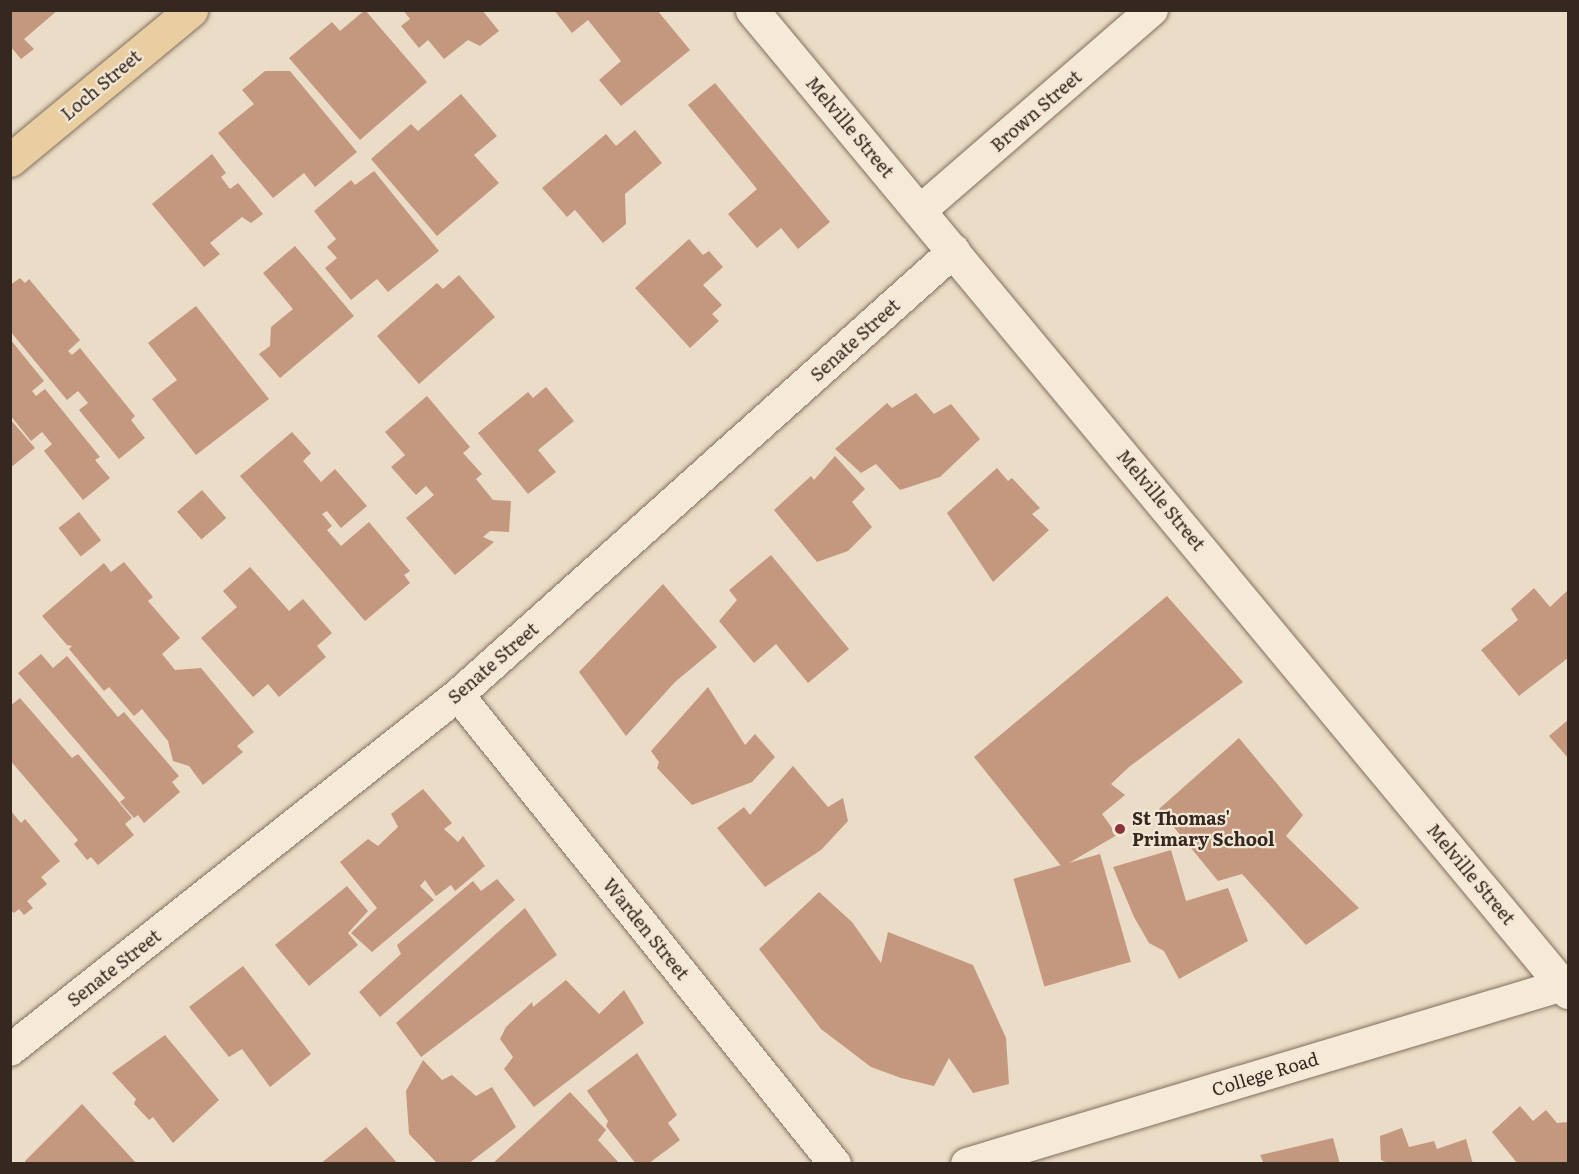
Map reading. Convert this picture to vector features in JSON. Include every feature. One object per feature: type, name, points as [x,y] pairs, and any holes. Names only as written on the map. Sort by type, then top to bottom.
[{"type":"main road","name":"Loch Street","points":[[10,160],[191,10]]},
{"type":"street","name":"Melville Street","points":[[752,10],[1566,988]]},
{"type":"street","name":"Brown Street","points":[[920,212],[1152,10]]},
{"type":"street","name":"Senate Street","points":[[10,1050],[458,695],[954,251]]},
{"type":"street","name":"Warden Street","points":[[458,695],[835,1164]]},
{"type":"street","name":"College Road","points":[[967,1164],[1566,988]]},
{"type":"building","points":[[10,10],[58,10],[24,39],[34,49],[21,59],[10,46]]},
{"type":"building","points":[[365,10],[427,82],[360,140],[289,58],[332,22],[340,31]]},
{"type":"building","points":[[403,10],[482,10],[499,31],[480,46],[468,40],[444,59],[428,40],[419,48],[401,26],[410,19]]},
{"type":"building","points":[[554,10],[657,10],[690,50],[621,106],[599,80],[621,61],[588,20],[572,33]]},
{"type":"building","points":[[265,71],[290,71],[357,152],[315,187],[304,173],[273,198],[218,133],[254,104],[242,90]]},
{"type":"building","points":[[715,83],[830,222],[798,249],[781,228],[757,248],[728,214],[757,189],[688,105]]},
{"type":"building","points":[[461,94],[497,136],[474,155],[499,183],[437,236],[371,159],[411,124],[418,131]]},
{"type":"building","points":[[635,130],[662,163],[625,194],[626,224],[603,243],[575,210],[567,217],[542,188],[606,134],[616,146]]},
{"type":"building","points":[[212,154],[226,173],[221,177],[230,189],[238,183],[263,214],[251,223],[242,217],[210,243],[220,254],[204,267],[152,204]]},
{"type":"building","points":[[374,171],[439,251],[388,292],[377,279],[351,300],[325,268],[337,258],[327,247],[336,239],[314,211],[351,180],[355,185]]},
{"type":"building","points":[[689,239],[703,255],[709,251],[723,267],[703,285],[722,305],[712,314],[719,321],[690,348],[635,288]]},
{"type":"building","points":[[295,246],[354,316],[280,378],[259,354],[270,346],[271,327],[293,309],[263,273]]},
{"type":"building","points":[[459,275],[495,317],[419,384],[377,336],[437,283],[443,289]]},
{"type":"building","points":[[20,278],[25,283],[29,279],[80,340],[68,351],[72,355],[80,348],[135,416],[131,420],[145,438],[119,459],[79,410],[88,403],[78,391],[67,400],[10,331],[10,285]]},
{"type":"building","points":[[196,306],[269,399],[196,455],[152,399],[177,380],[148,343]]},
{"type":"building","points":[[10,339],[44,381],[32,391],[36,396],[45,389],[100,457],[95,460],[110,478],[83,500],[44,451],[52,444],[42,432],[31,441],[10,415]]},
{"type":"building","points":[[546,387],[574,421],[538,450],[556,472],[528,494],[478,433],[528,392],[533,398]]},
{"type":"building","points":[[916,393],[934,414],[951,404],[980,439],[940,477],[900,490],[876,464],[861,473],[835,449],[887,403],[892,408]]},
{"type":"building","points":[[427,396],[470,447],[463,453],[482,474],[476,479],[493,500],[511,501],[509,532],[490,531],[483,537],[494,542],[455,575],[406,518],[434,495],[426,486],[416,495],[391,467],[405,455],[385,432]]},
{"type":"building","points":[[10,419],[35,448],[10,468]]},
{"type":"building","points":[[292,432],[311,453],[303,461],[321,482],[335,469],[367,506],[341,528],[327,511],[322,514],[332,526],[327,530],[341,546],[369,522],[410,571],[404,575],[410,583],[365,621],[240,476]]},
{"type":"building","points":[[835,456],[865,489],[852,502],[872,527],[848,551],[817,562],[774,510],[811,476],[814,480]]},
{"type":"building","points":[[997,468],[1008,481],[1012,478],[1040,508],[1032,514],[1049,530],[993,582],[947,513]]},
{"type":"building","points":[[202,490],[226,518],[201,540],[177,512]]},
{"type":"building","points":[[79,512],[101,540],[81,556],[59,528]]},
{"type":"building","points":[[771,555],[849,649],[808,683],[776,644],[754,663],[719,621],[737,600],[729,590]]},
{"type":"building","points":[[124,562],[153,597],[148,601],[180,638],[162,654],[175,670],[201,668],[254,732],[237,746],[243,752],[203,785],[189,766],[173,761],[168,741],[142,709],[134,716],[109,687],[104,691],[69,649],[72,646],[67,645],[42,616],[104,563],[111,572]]},
{"type":"building","points":[[250,567],[289,611],[303,599],[332,633],[317,646],[326,657],[279,697],[268,684],[253,697],[201,638],[237,607],[223,591]]},
{"type":"building","points":[[663,584],[717,647],[675,682],[626,736],[579,672]]},
{"type":"building","points":[[1534,588],[1550,607],[1568,590],[1568,658],[1519,696],[1481,650],[1518,620],[1511,609]]},
{"type":"building","points":[[1167,596],[1243,682],[1129,767],[1111,784],[1125,795],[1102,814],[1117,835],[1062,867],[974,757]]},
{"type":"building","points":[[41,654],[53,668],[67,656],[118,717],[124,712],[179,776],[172,782],[180,792],[144,823],[138,815],[134,818],[120,802],[125,798],[18,673]]},
{"type":"building","points":[[708,687],[745,745],[755,734],[775,757],[752,782],[692,805],[657,768],[659,762],[651,751]]},
{"type":"building","points":[[20,698],[72,758],[78,754],[132,818],[125,824],[134,835],[98,865],[91,857],[87,860],[74,844],[78,840],[10,760],[10,706]]},
{"type":"building","points":[[1568,720],[1568,758],[1549,736]]},
{"type":"building","points":[[1239,738],[1303,815],[1286,836],[1359,908],[1306,945],[1242,874],[1218,881],[1159,809]]},
{"type":"building","points":[[793,766],[828,807],[843,798],[848,821],[821,850],[765,887],[717,828],[744,807],[750,815]]},
{"type":"building","points":[[423,789],[452,823],[444,829],[458,842],[463,836],[485,866],[455,891],[451,885],[436,896],[425,880],[420,886],[434,900],[372,952],[351,933],[377,908],[340,862],[368,839],[378,846],[398,827],[391,814]]},
{"type":"building","points":[[10,810],[21,823],[25,819],[60,861],[41,877],[47,884],[27,901],[33,908],[24,915],[19,909],[14,913],[10,909]]},
{"type":"building","points":[[1171,850],[1186,901],[1228,888],[1248,941],[1179,979],[1164,951],[1149,943],[1134,917],[1113,867]]},
{"type":"building","points":[[1100,854],[1131,962],[1044,986],[1013,879]]},
{"type":"building","points":[[497,879],[515,900],[380,1017],[359,992],[401,954],[397,945],[473,881],[481,891]]},
{"type":"building","points":[[347,886],[368,911],[348,933],[358,945],[309,986],[275,945]]},
{"type":"building","points":[[819,892],[852,922],[881,963],[888,932],[973,965],[1006,1038],[1009,1084],[973,1093],[949,1058],[934,1086],[901,1078],[871,1067],[821,1029],[759,949]]},
{"type":"building","points":[[525,908],[557,955],[421,1057],[396,1023]]},
{"type":"building","points":[[243,966],[311,1054],[270,1087],[242,1049],[229,1057],[189,1007]]},
{"type":"building","points":[[566,980],[599,1014],[624,990],[644,1023],[534,1107],[504,1069],[513,1057],[500,1039],[506,1027],[532,1002],[533,1007]]},
{"type":"building","points":[[165,1035],[219,1100],[173,1143],[153,1117],[149,1120],[134,1104],[136,1099],[112,1073]]},
{"type":"building","points":[[637,1053],[677,1115],[668,1123],[680,1140],[648,1164],[636,1164],[606,1126],[608,1121],[587,1091]]},
{"type":"building","points":[[423,1060],[442,1080],[452,1075],[476,1096],[492,1087],[516,1127],[468,1164],[438,1164],[409,1134],[406,1091]]},
{"type":"building","points":[[570,1092],[606,1130],[598,1140],[620,1164],[492,1164]]},
{"type":"building","points":[[82,1104],[137,1164],[26,1164],[25,1161]]},
{"type":"building","points":[[1520,1106],[1533,1121],[1546,1110],[1557,1123],[1568,1122],[1568,1164],[1518,1164],[1492,1132]]},
{"type":"building","points":[[366,1127],[398,1164],[320,1164]]},
{"type":"building","points":[[1402,1128],[1409,1147],[1434,1141],[1437,1149],[1466,1139],[1473,1164],[1390,1164],[1381,1160],[1380,1136]]},
{"type":"building","points":[[1333,1138],[1340,1164],[1264,1164],[1260,1155]]},
{"type":"place","name":"St Thomas' Primary School","points":[[1120,829]]}]
